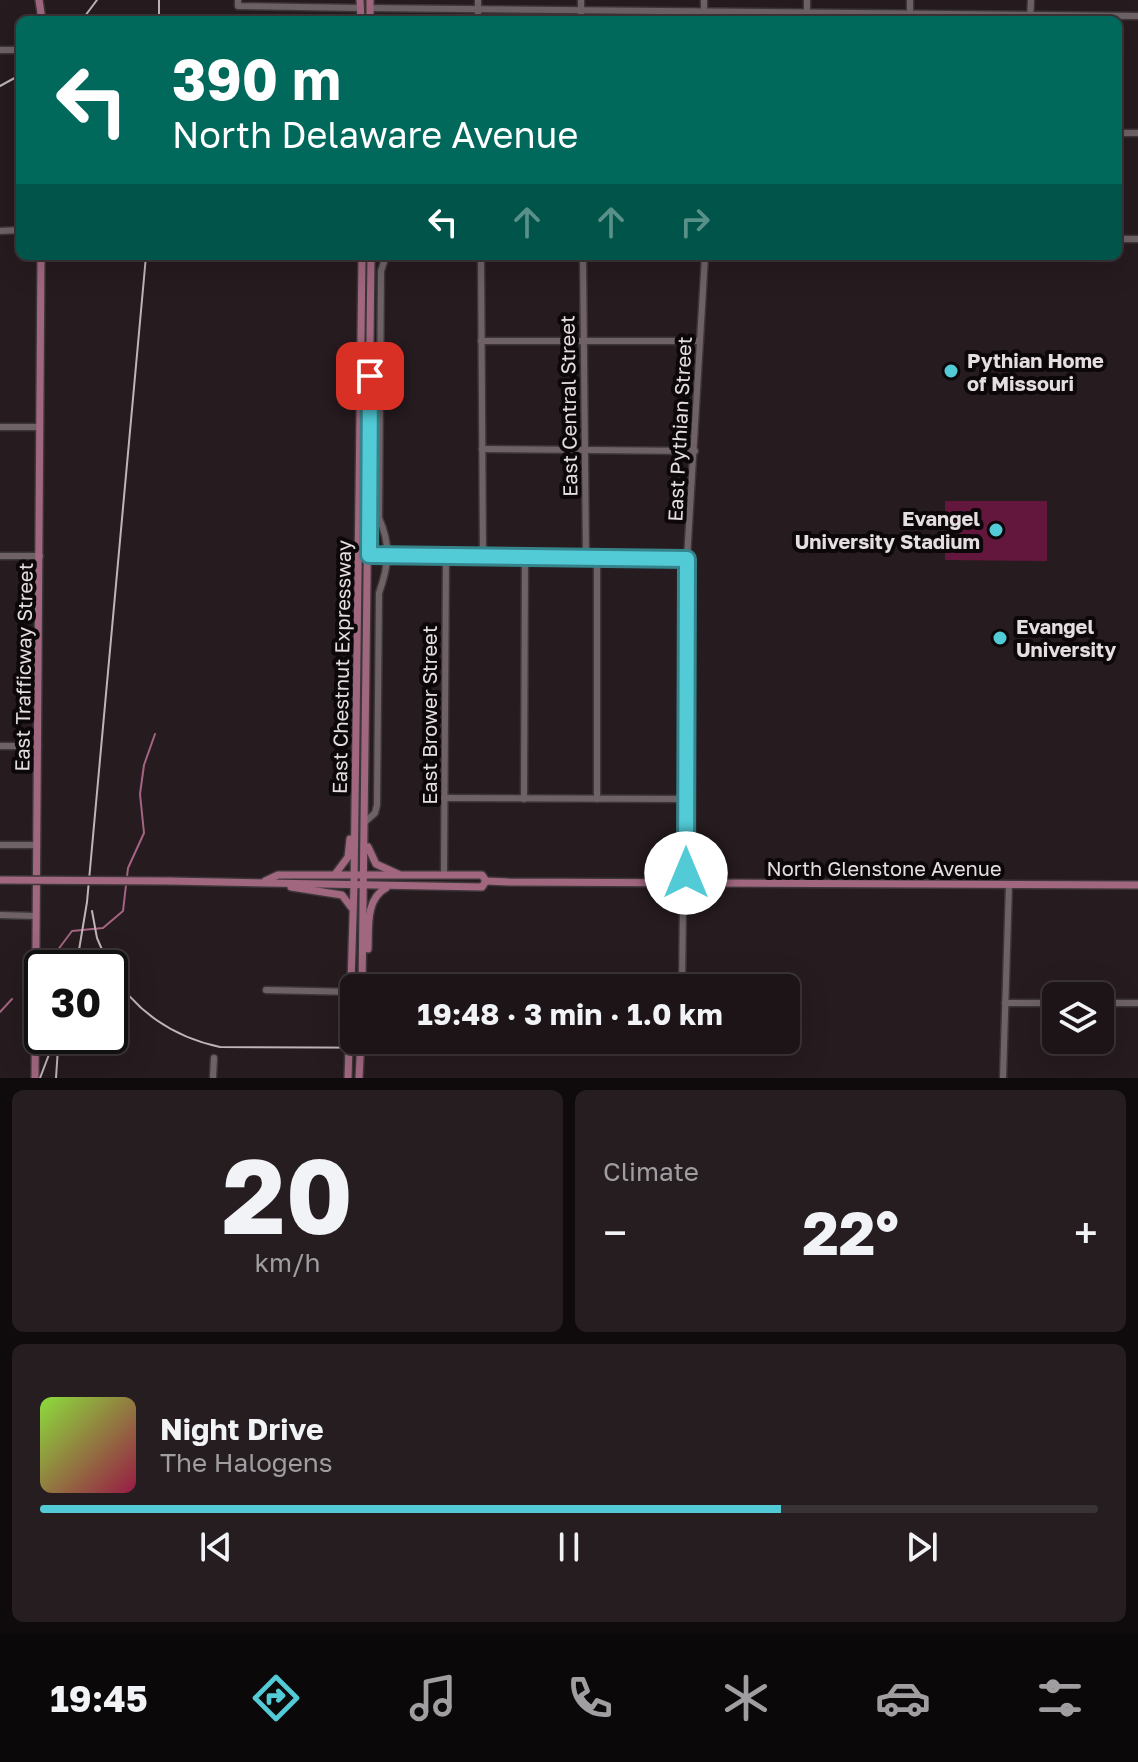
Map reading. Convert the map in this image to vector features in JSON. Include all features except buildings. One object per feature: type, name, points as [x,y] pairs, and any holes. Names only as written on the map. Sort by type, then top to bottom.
[{"type":"main road","name":"East Trafficway Street","points":[[35,1078],[41,260]]},
{"type":"main road","name":"East Chestnut Expressway","points":[[352,974],[362,260]]},
{"type":"main road","name":"East Chestnut Expressway","points":[[363,974],[371,260]]},
{"type":"main road","points":[[327,875],[341,870],[348,857],[352,773],[356,757]]},
{"type":"main road","points":[[366,834],[372,859],[399,874]]},
{"type":"main road","name":"North Glenstone Avenue","points":[[265,881],[278,875],[399,874],[482,875],[486,881]]},
{"type":"main road","name":"North Glenstone Avenue","points":[[0,880],[265,881],[280,884],[482,887],[486,881]]},
{"type":"main road","name":"North Glenstone Avenue","points":[[486,881],[1138,885]]},
{"type":"main road","points":[[280,884],[342,895],[349,901],[353,913]]},
{"type":"main road","points":[[364,974],[371,907],[379,891],[392,886]]},
{"type":"main road","name":"East Chestnut Expressway","points":[[348,1078],[349,1054]]},
{"type":"main road","points":[[359,1078],[360,1054]]},
{"type":"street","points":[[478,0],[478,16]]},
{"type":"street","points":[[581,0],[581,16]]},
{"type":"street","points":[[704,0],[704,16]]},
{"type":"street","points":[[370,4],[807,16],[807,0]]},
{"type":"street","points":[[238,3],[360,4]]},
{"type":"street","points":[[366,821],[375,813],[377,805],[379,593],[387,570],[388,555],[388,538],[379,518],[381,271],[385,260]]},
{"type":"street","points":[[481,260],[483,556]]},
{"type":"street","name":"East Central Street","points":[[583,260],[586,556]]},
{"type":"street","name":"East Pythian Street","points":[[683,974],[686,883],[687,559],[705,260]]},
{"type":"street","points":[[481,341],[700,341]]},
{"type":"street","points":[[0,427],[40,427]]},
{"type":"street","points":[[482,449],[695,451]]},
{"type":"street","points":[[359,555],[687,559]]},
{"type":"street","points":[[0,556],[40,556]]},
{"type":"street","name":"East Brower Street","points":[[444,874],[446,556]]},
{"type":"street","points":[[524,799],[525,557]]},
{"type":"street","points":[[597,557],[597,799]]},
{"type":"street","points":[[0,746],[38,746]]},
{"type":"street","points":[[444,798],[686,799]]},
{"type":"street","points":[[0,845],[37,845]]},
{"type":"street","points":[[1003,1078],[1009,885]]},
{"type":"street","points":[[0,915],[36,916]]},
{"type":"street","points":[[266,990],[340,992]]},
{"type":"street","points":[[1005,1003],[1042,1003]]},
{"type":"street","points":[[1114,1003],[1138,1003]]},
{"type":"street","points":[[213,1078],[214,1058]]},
{"type":"shaded area","name":"Evangel University Stadium","points":[[945,501],[1047,501],[1047,561],[945,560]]},
{"type":"waterway","points":[[58,950],[72,931],[103,928],[123,911],[128,868],[144,833],[140,794],[144,765],[155,734]]},
{"type":"waterway","points":[[0,1012],[12,999]]},
{"type":"railway","points":[[85,16],[97,0]]},
{"type":"railway","points":[[159,0],[159,16]]},
{"type":"railway","points":[[0,86],[16,77]]},
{"type":"railway","points":[[79,950],[87,902],[146,260]]},
{"type":"railway","points":[[92,911],[102,950]]},
{"type":"railway","points":[[128,994],[143,1010],[171,1029],[220,1047],[340,1048]]},
{"type":"railway","points":[[40,1078],[49,1054]]},
{"type":"railway","points":[[56,1078],[58,1054]]},
{"type":"place","name":"Pythian Home of Missouri","points":[[951,371]]},
{"type":"place","name":"Evangel University Stadium","points":[[996,530]]},
{"type":"place","name":"Evangel University","points":[[1000,638]]},
{"type":"route","points":[[370,376],[369,555],[687,559],[686,873]]}]
